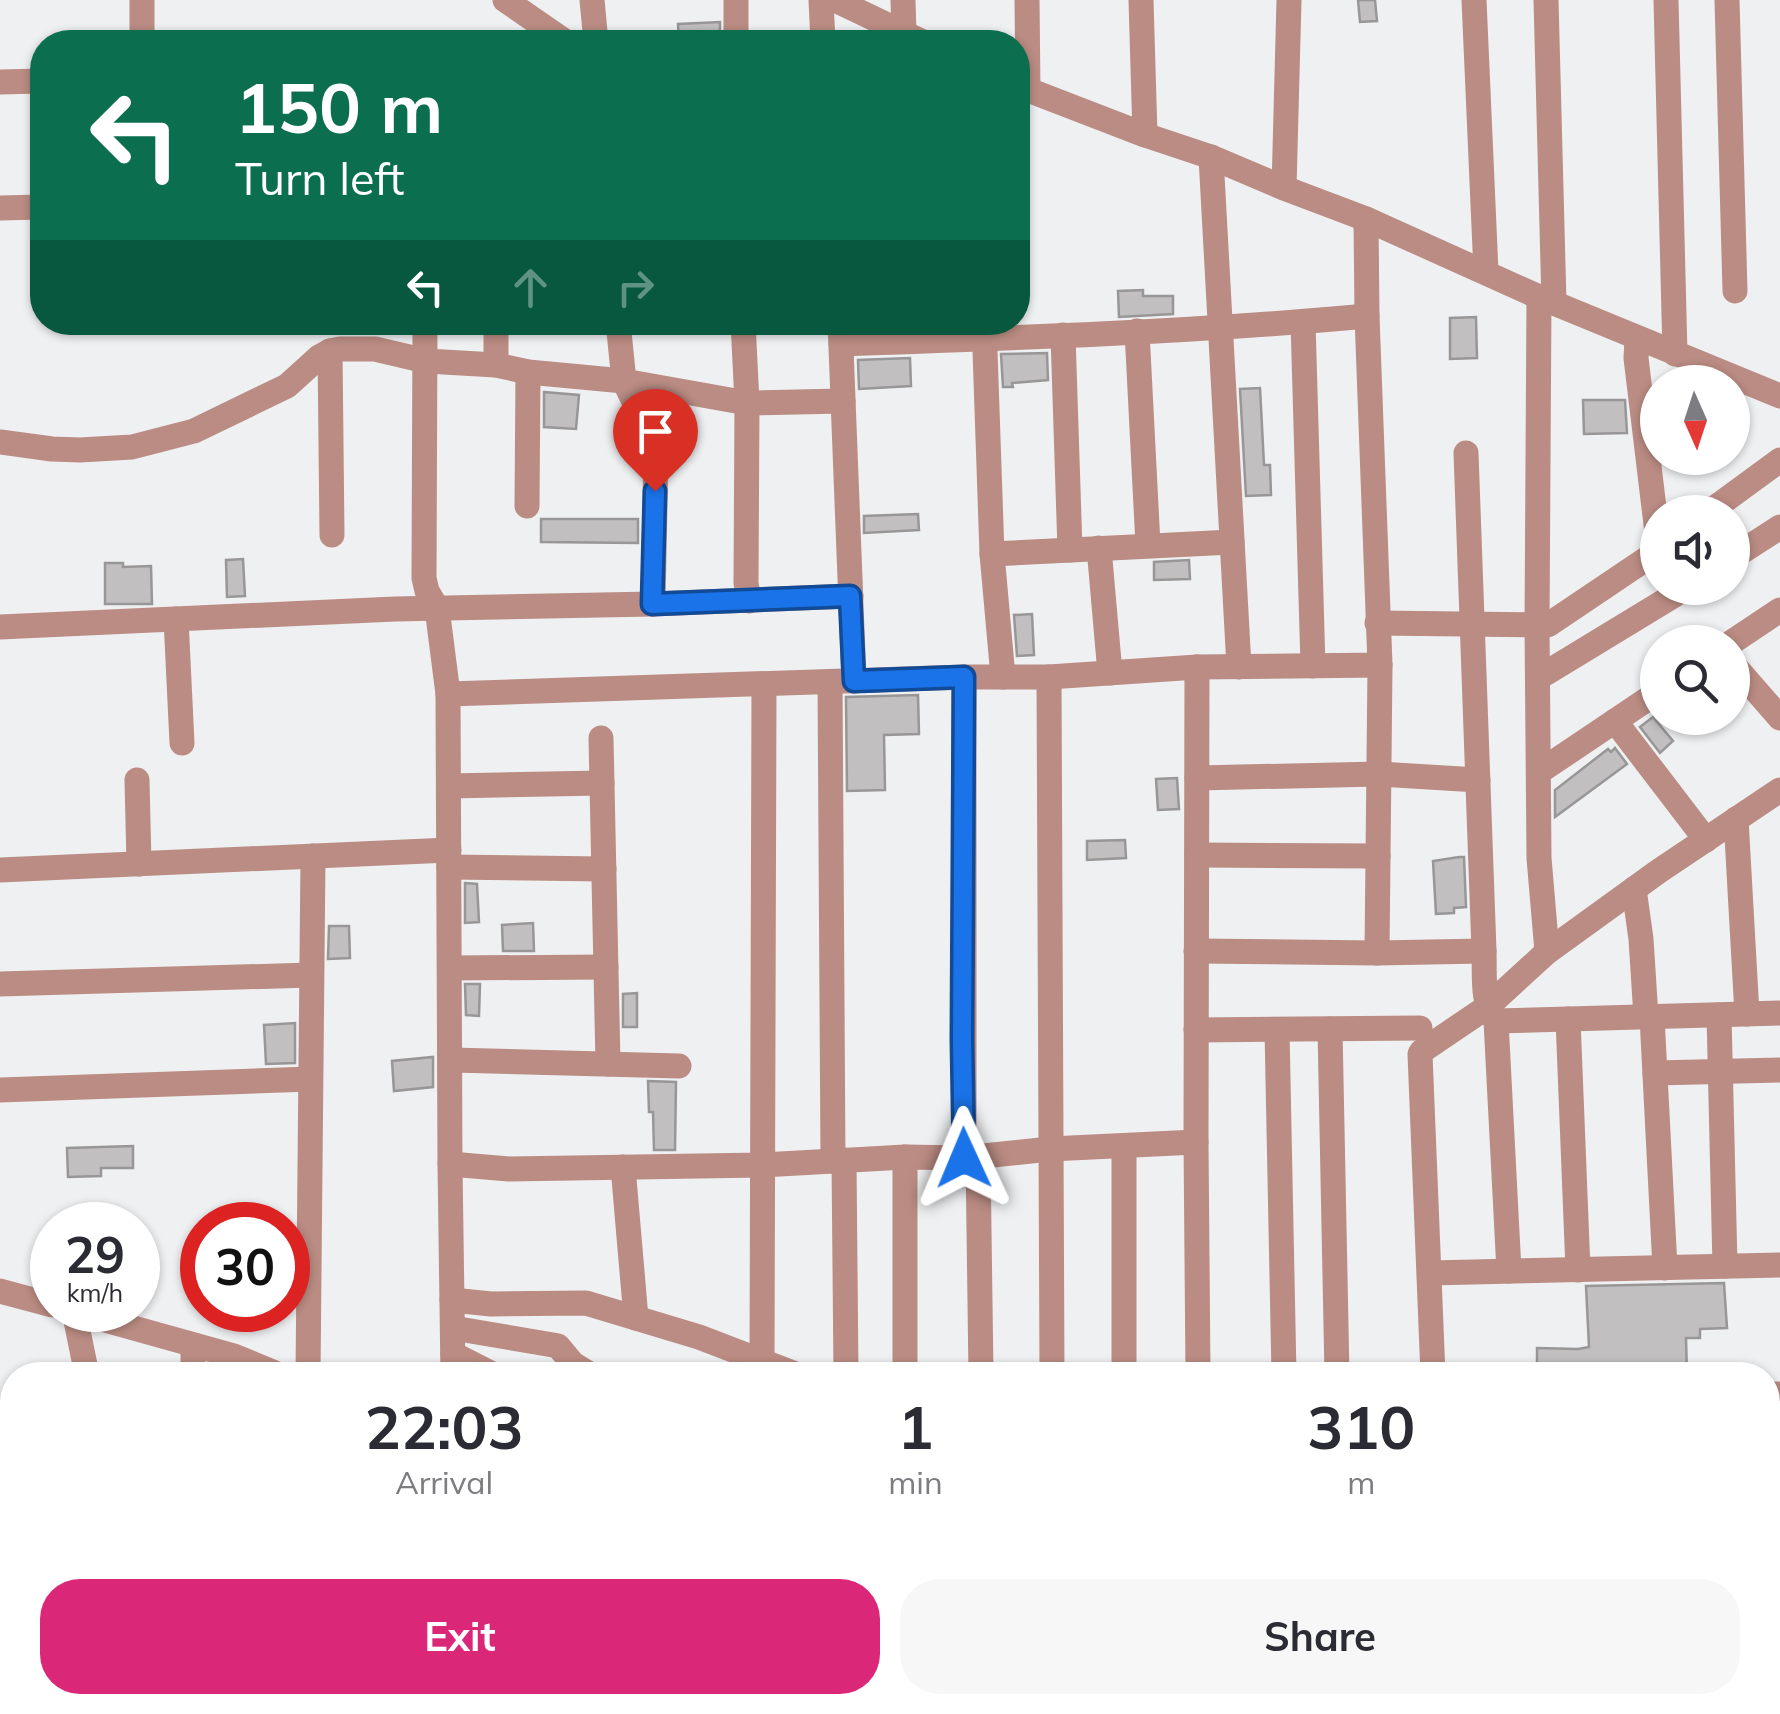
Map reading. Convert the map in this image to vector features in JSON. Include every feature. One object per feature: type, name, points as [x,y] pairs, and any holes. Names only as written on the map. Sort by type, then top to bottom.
[{"type":"street","points":[[142,0],[142,30]]},
{"type":"street","points":[[505,0],[549,30]]},
{"type":"street","points":[[592,0],[595,30]]},
{"type":"street","points":[[736,0],[736,30]]},
{"type":"street","points":[[821,0],[823,30]]},
{"type":"street","points":[[835,0],[897,30]]},
{"type":"street","points":[[903,0],[911,30]]},
{"type":"street","points":[[1026,30],[1027,0]]},
{"type":"street","points":[[1141,0],[1145,135]]},
{"type":"street","points":[[1284,188],[1289,0]]},
{"type":"street","points":[[1474,0],[1486,272]]},
{"type":"street","points":[[1546,0],[1547,300],[1538,772],[1539,858],[1547,952]]},
{"type":"street","points":[[1666,0],[1676,354]]},
{"type":"street","points":[[1727,0],[1735,290]]},
{"type":"street","points":[[0,82],[30,81]]},
{"type":"street","points":[[1030,92],[1212,157],[1366,219],[1637,339],[1780,396]]},
{"type":"street","points":[[1212,157],[1240,667]]},
{"type":"street","points":[[0,208],[30,208]]},
{"type":"street","points":[[1366,219],[1380,665],[1378,953]]},
{"type":"street","points":[[1030,333],[1063,335],[1368,316]]},
{"type":"street","points":[[1303,322],[1313,666]]},
{"type":"street","points":[[1137,331],[1148,546]]},
{"type":"street","points":[[425,335],[424,578],[437,608],[448,694],[453,1353],[558,1346],[572,1362]]},
{"type":"street","points":[[496,335],[496,365]]},
{"type":"street","points":[[619,335],[624,381],[656,453],[652,604]]},
{"type":"street","points":[[744,335],[749,601]]},
{"type":"street","points":[[841,335],[850,596],[842,681],[838,1160],[846,1362]]},
{"type":"street","points":[[984,335],[992,554],[1003,677]]},
{"type":"street","points":[[1063,335],[1070,550]]},
{"type":"street","points":[[1637,339],[1652,495]]},
{"type":"street","points":[[0,442],[80,450],[132,447],[194,431],[287,386],[330,350],[375,349],[426,360],[624,381],[747,403],[844,401]]},
{"type":"street","points":[[330,350],[332,535]]},
{"type":"street","points":[[527,506],[528,372]]},
{"type":"street","points":[[1466,453],[1484,952],[1509,1271]]},
{"type":"street","points":[[1732,495],[1780,460]]},
{"type":"street","points":[[1750,546],[1780,527]]},
{"type":"street","points":[[992,554],[1232,542]]},
{"type":"street","points":[[1099,548],[1110,673]]},
{"type":"street","points":[[1377,623],[1538,626],[1553,622],[1640,562]]},
{"type":"street","points":[[0,626],[850,596]]},
{"type":"street","points":[[1538,678],[1658,605]]},
{"type":"street","points":[[1750,630],[1780,610]]},
{"type":"street","points":[[176,619],[182,743]]},
{"type":"street","points":[[448,694],[1048,677],[1197,667],[1380,665]]},
{"type":"street","points":[[1197,667],[1198,1362]]},
{"type":"street","points":[[964,677],[962,1040],[980,1362]]},
{"type":"street","points":[[1048,677],[1052,1362]]},
{"type":"street","points":[[761,1362],[764,684]]},
{"type":"street","points":[[1750,684],[1780,718]]},
{"type":"street","points":[[1538,772],[1640,704]]},
{"type":"street","points":[[1614,721],[1706,840]]},
{"type":"street","points":[[601,738],[608,1064]]},
{"type":"street","points":[[1196,778],[1379,774],[1478,780]]},
{"type":"street","points":[[137,780],[140,864]]},
{"type":"street","points":[[449,786],[602,782]]},
{"type":"street","points":[[1433,1362],[1420,1054],[1491,1014],[1547,952],[1780,790]]},
{"type":"street","points":[[1736,819],[1747,1014]]},
{"type":"street","points":[[1196,855],[1378,856]]},
{"type":"street","points":[[0,870],[313,856],[450,859],[604,869]]},
{"type":"street","points":[[308,1362],[313,856]]},
{"type":"street","points":[[1634,890],[1655,1073],[1665,1268]]},
{"type":"street","points":[[1196,951],[1484,952]]},
{"type":"street","points":[[450,968],[606,967]]},
{"type":"street","points":[[0,984],[312,975]]},
{"type":"street","points":[[1491,1014],[1568,1019],[1780,1013]]},
{"type":"street","points":[[1719,1014],[1725,1266]]},
{"type":"street","points":[[1568,1019],[1578,1270]]},
{"type":"street","points":[[1196,1030],[1420,1028]]},
{"type":"street","points":[[1330,1029],[1337,1362]]},
{"type":"street","points":[[1277,1030],[1284,1362]]},
{"type":"street","points":[[451,1060],[679,1066]]},
{"type":"street","points":[[1655,1073],[1780,1070]]},
{"type":"street","points":[[0,1090],[310,1079]]},
{"type":"street","points":[[450,1164],[509,1170],[762,1165],[905,1157],[971,1158],[1050,1149],[1196,1142]]},
{"type":"street","points":[[1124,1146],[1124,1362]]},
{"type":"street","points":[[905,1157],[906,1362]]},
{"type":"street","points":[[623,1166],[636,1318]]},
{"type":"street","points":[[1430,1273],[1780,1265]]},
{"type":"street","points":[[0,1291],[30,1300]]},
{"type":"street","points":[[452,1300],[491,1304],[586,1303],[699,1337],[747,1362]]},
{"type":"street","points":[[76,1332],[84,1362]]},
{"type":"street","points":[[146,1332],[249,1362]]},
{"type":"street","points":[[193,1345],[193,1362]]},
{"type":"building","points":[[1358,0],[1375,0],[1377,21],[1360,22]]},
{"type":"building","points":[[720,22],[720,30],[678,30],[678,24]]},
{"type":"building","points":[[1143,290],[1143,296],[1173,296],[1173,314],[1119,317],[1118,291]]},
{"type":"building","points":[[1476,317],[1477,358],[1450,359],[1450,318]]},
{"type":"building","points":[[1047,353],[1048,380],[1003,387],[1001,354]]},
{"type":"building","points":[[910,358],[911,386],[859,389],[858,360]]},
{"type":"building","points":[[1260,388],[1264,465],[1270,465],[1271,495],[1246,496],[1240,389]]},
{"type":"building","points":[[544,392],[579,395],[576,429],[544,427]]},
{"type":"building","points":[[1583,400],[1625,400],[1627,433],[1584,434]]},
{"type":"building","points":[[918,514],[919,530],[864,533],[864,516]]},
{"type":"building","points":[[541,519],[638,519],[638,543],[541,542]]},
{"type":"building","points":[[243,559],[245,596],[227,597],[226,560]]},
{"type":"building","points":[[1189,560],[1190,579],[1154,580],[1154,562]]},
{"type":"building","points":[[105,563],[151,566],[152,604],[105,604]]},
{"type":"building","points":[[1032,614],[1034,655],[1017,656],[1014,615]]},
{"type":"building","points":[[918,695],[919,734],[884,735],[885,790],[847,791],[846,697]]},
{"type":"building","points":[[1646,735],[1668,735],[1673,741],[1660,753]]},
{"type":"building","points":[[1615,748],[1627,764],[1555,817],[1555,790],[1608,749],[1611,752]]},
{"type":"building","points":[[1177,778],[1179,809],[1158,810],[1156,779]]},
{"type":"building","points":[[1125,840],[1126,858],[1087,860],[1087,841]]},
{"type":"building","points":[[1464,857],[1466,907],[1454,908],[1454,913],[1436,914],[1433,861]]},
{"type":"building","points":[[465,883],[477,884],[479,922],[465,923]]},
{"type":"building","points":[[533,923],[534,951],[503,951],[502,925]]},
{"type":"building","points":[[329,926],[349,926],[350,958],[328,959]]},
{"type":"building","points":[[465,984],[480,984],[479,1016],[466,1015]]},
{"type":"building","points":[[637,993],[637,1027],[623,1027],[623,994]]},
{"type":"building","points":[[295,1023],[295,1063],[266,1064],[264,1025]]},
{"type":"building","points":[[433,1057],[433,1087],[394,1091],[392,1061]]},
{"type":"building","points":[[648,1081],[676,1082],[675,1150],[654,1150]]},
{"type":"building","points":[[133,1146],[133,1168],[101,1168],[101,1176],[68,1177],[67,1148]]},
{"type":"building","points":[[1724,1283],[1727,1328],[1700,1329],[1700,1338],[1686,1338],[1687,1362],[1537,1362],[1537,1348],[1589,1347],[1586,1286]]},
{"type":"route","points":[[655,491],[652,604],[850,596],[854,681],[964,677],[964,1158]]}]
